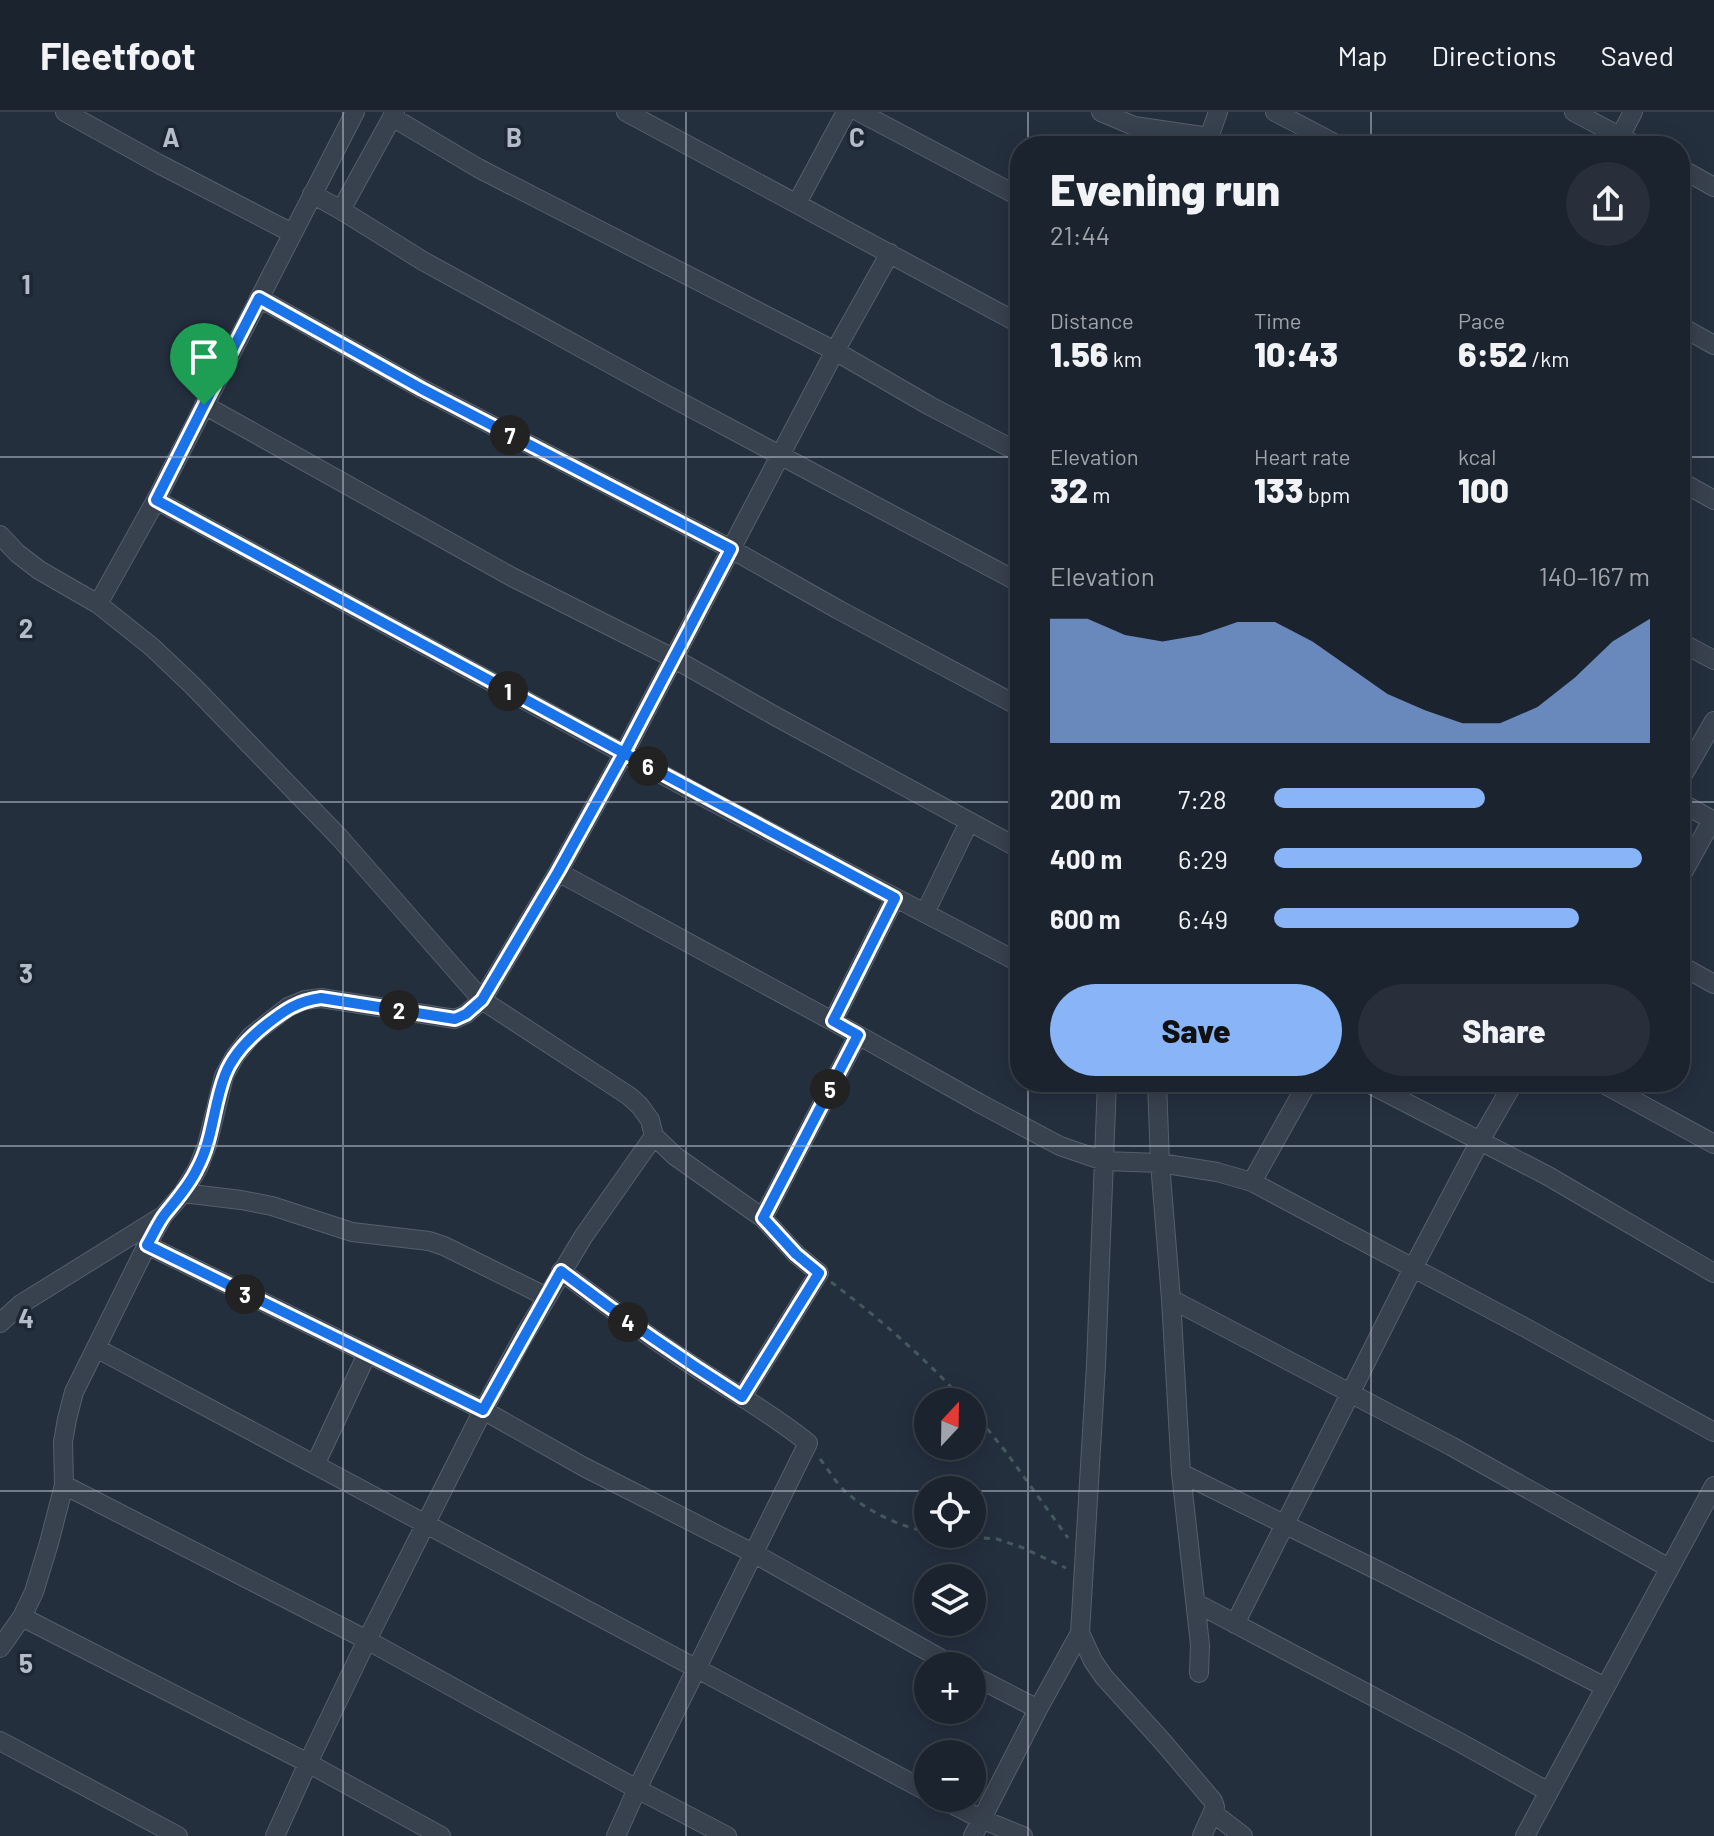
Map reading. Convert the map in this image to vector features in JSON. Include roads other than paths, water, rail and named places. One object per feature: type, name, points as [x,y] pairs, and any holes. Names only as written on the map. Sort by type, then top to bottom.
[{"type":"street","points":[[65,112],[292,233]]},
{"type":"street","points":[[98,604],[156,500],[355,112]]},
{"type":"street","points":[[626,112],[1010,319]]},
{"type":"street","points":[[797,203],[846,112]]},
{"type":"street","points":[[859,112],[1010,192]]},
{"type":"street","points":[[1101,112],[1134,126],[1183,136]]},
{"type":"street","points":[[1166,132],[1168,112]]},
{"type":"street","points":[[1210,136],[1218,112]]},
{"type":"street","points":[[1275,112],[1321,136]]},
{"type":"street","points":[[1574,112],[1610,136]]},
{"type":"street","points":[[1621,136],[1633,112]]},
{"type":"street","points":[[341,210],[394,115],[478,168],[835,351],[1010,448]]},
{"type":"street","points":[[1133,136],[1134,126]]},
{"type":"street","points":[[1690,174],[1714,187]]},
{"type":"street","points":[[312,194],[423,261],[1010,578]]},
{"type":"street","points":[[0,1648],[22,1617],[34,1592],[64,1485],[63,1442],[74,1392],[163,1216],[183,1193],[198,1168],[207,1145],[224,1076],[235,1056],[251,1036],[288,1007],[305,1000],[321,998],[455,1019],[482,1000],[624,753],[835,351],[890,253]]},
{"type":"street","points":[[259,298],[422,389],[731,549],[1010,702]]},
{"type":"street","points":[[1690,332],[1714,345]]},
{"type":"street","points":[[204,405],[512,577],[673,658],[1010,844]]},
{"type":"street","points":[[1690,487],[1714,500]]},
{"type":"street","points":[[156,500],[1010,958]]},
{"type":"street","points":[[0,535],[39,570],[98,604],[152,647],[339,837],[482,1000],[629,1096],[650,1120],[654,1136],[675,1156],[763,1218],[796,1254],[819,1273],[742,1397]]},
{"type":"street","points":[[1690,647],[1714,660]]},
{"type":"street","points":[[1690,763],[1714,721]]},
{"type":"street","points":[[1690,807],[1713,820],[1690,860]]},
{"type":"street","points":[[925,913],[969,822]]},
{"type":"street","points":[[558,872],[1060,1146],[1104,1161],[1160,1163],[1217,1172],[1252,1182],[1714,1432]]},
{"type":"street","points":[[833,1021],[895,898]]},
{"type":"street","points":[[1690,971],[1714,984]]},
{"type":"street","points":[[763,1218],[858,1035]]},
{"type":"street","points":[[977,1828],[1080,1633],[1107,1092]]},
{"type":"street","points":[[1157,1092],[1164,1237],[1171,1299],[1181,1473],[1200,1645],[1199,1673]]},
{"type":"street","points":[[1252,1182],[1302,1092]]},
{"type":"street","points":[[1385,1092],[1548,1176],[1714,1273]]},
{"type":"street","points":[[1235,1624],[1413,1268],[1508,1092]]},
{"type":"street","points":[[1618,1092],[1714,1144]]},
{"type":"street","points":[[275,1836],[367,1640],[483,1410],[561,1271],[654,1136]]},
{"type":"street","points":[[183,1193],[272,1206],[352,1232],[429,1241],[547,1297]]},
{"type":"street","points":[[0,1323],[21,1304],[163,1216]]},
{"type":"street","points":[[147,1245],[483,1410],[584,1467],[755,1554],[929,1652]]},
{"type":"street","points":[[561,1271],[625,1319],[778,1419],[808,1443],[616,1836]]},
{"type":"street","points":[[1171,1299],[1534,1492],[1669,1568]]},
{"type":"street","points":[[0,1310],[21,1304]]},
{"type":"street","points":[[96,1348],[914,1785]]},
{"type":"street","points":[[315,1465],[367,1354]]},
{"type":"street","points":[[1181,1473],[1605,1687]]},
{"type":"street","points":[[64,1485],[367,1640],[727,1836]]},
{"type":"street","points":[[1525,1836],[1714,1486]]},
{"type":"street","points":[[1196,1603],[1549,1792]]},
{"type":"street","points":[[22,1617],[308,1763],[441,1836]]},
{"type":"street","points":[[1080,1633],[1104,1677],[1213,1801],[1215,1807],[1202,1836]]},
{"type":"street","points":[[986,1682],[1038,1709]]},
{"type":"street","points":[[0,1741],[178,1836]]},
{"type":"street","points":[[957,1812],[977,1828],[1023,1836]]},
{"type":"street","points":[[1213,1813],[1243,1836]]}]
